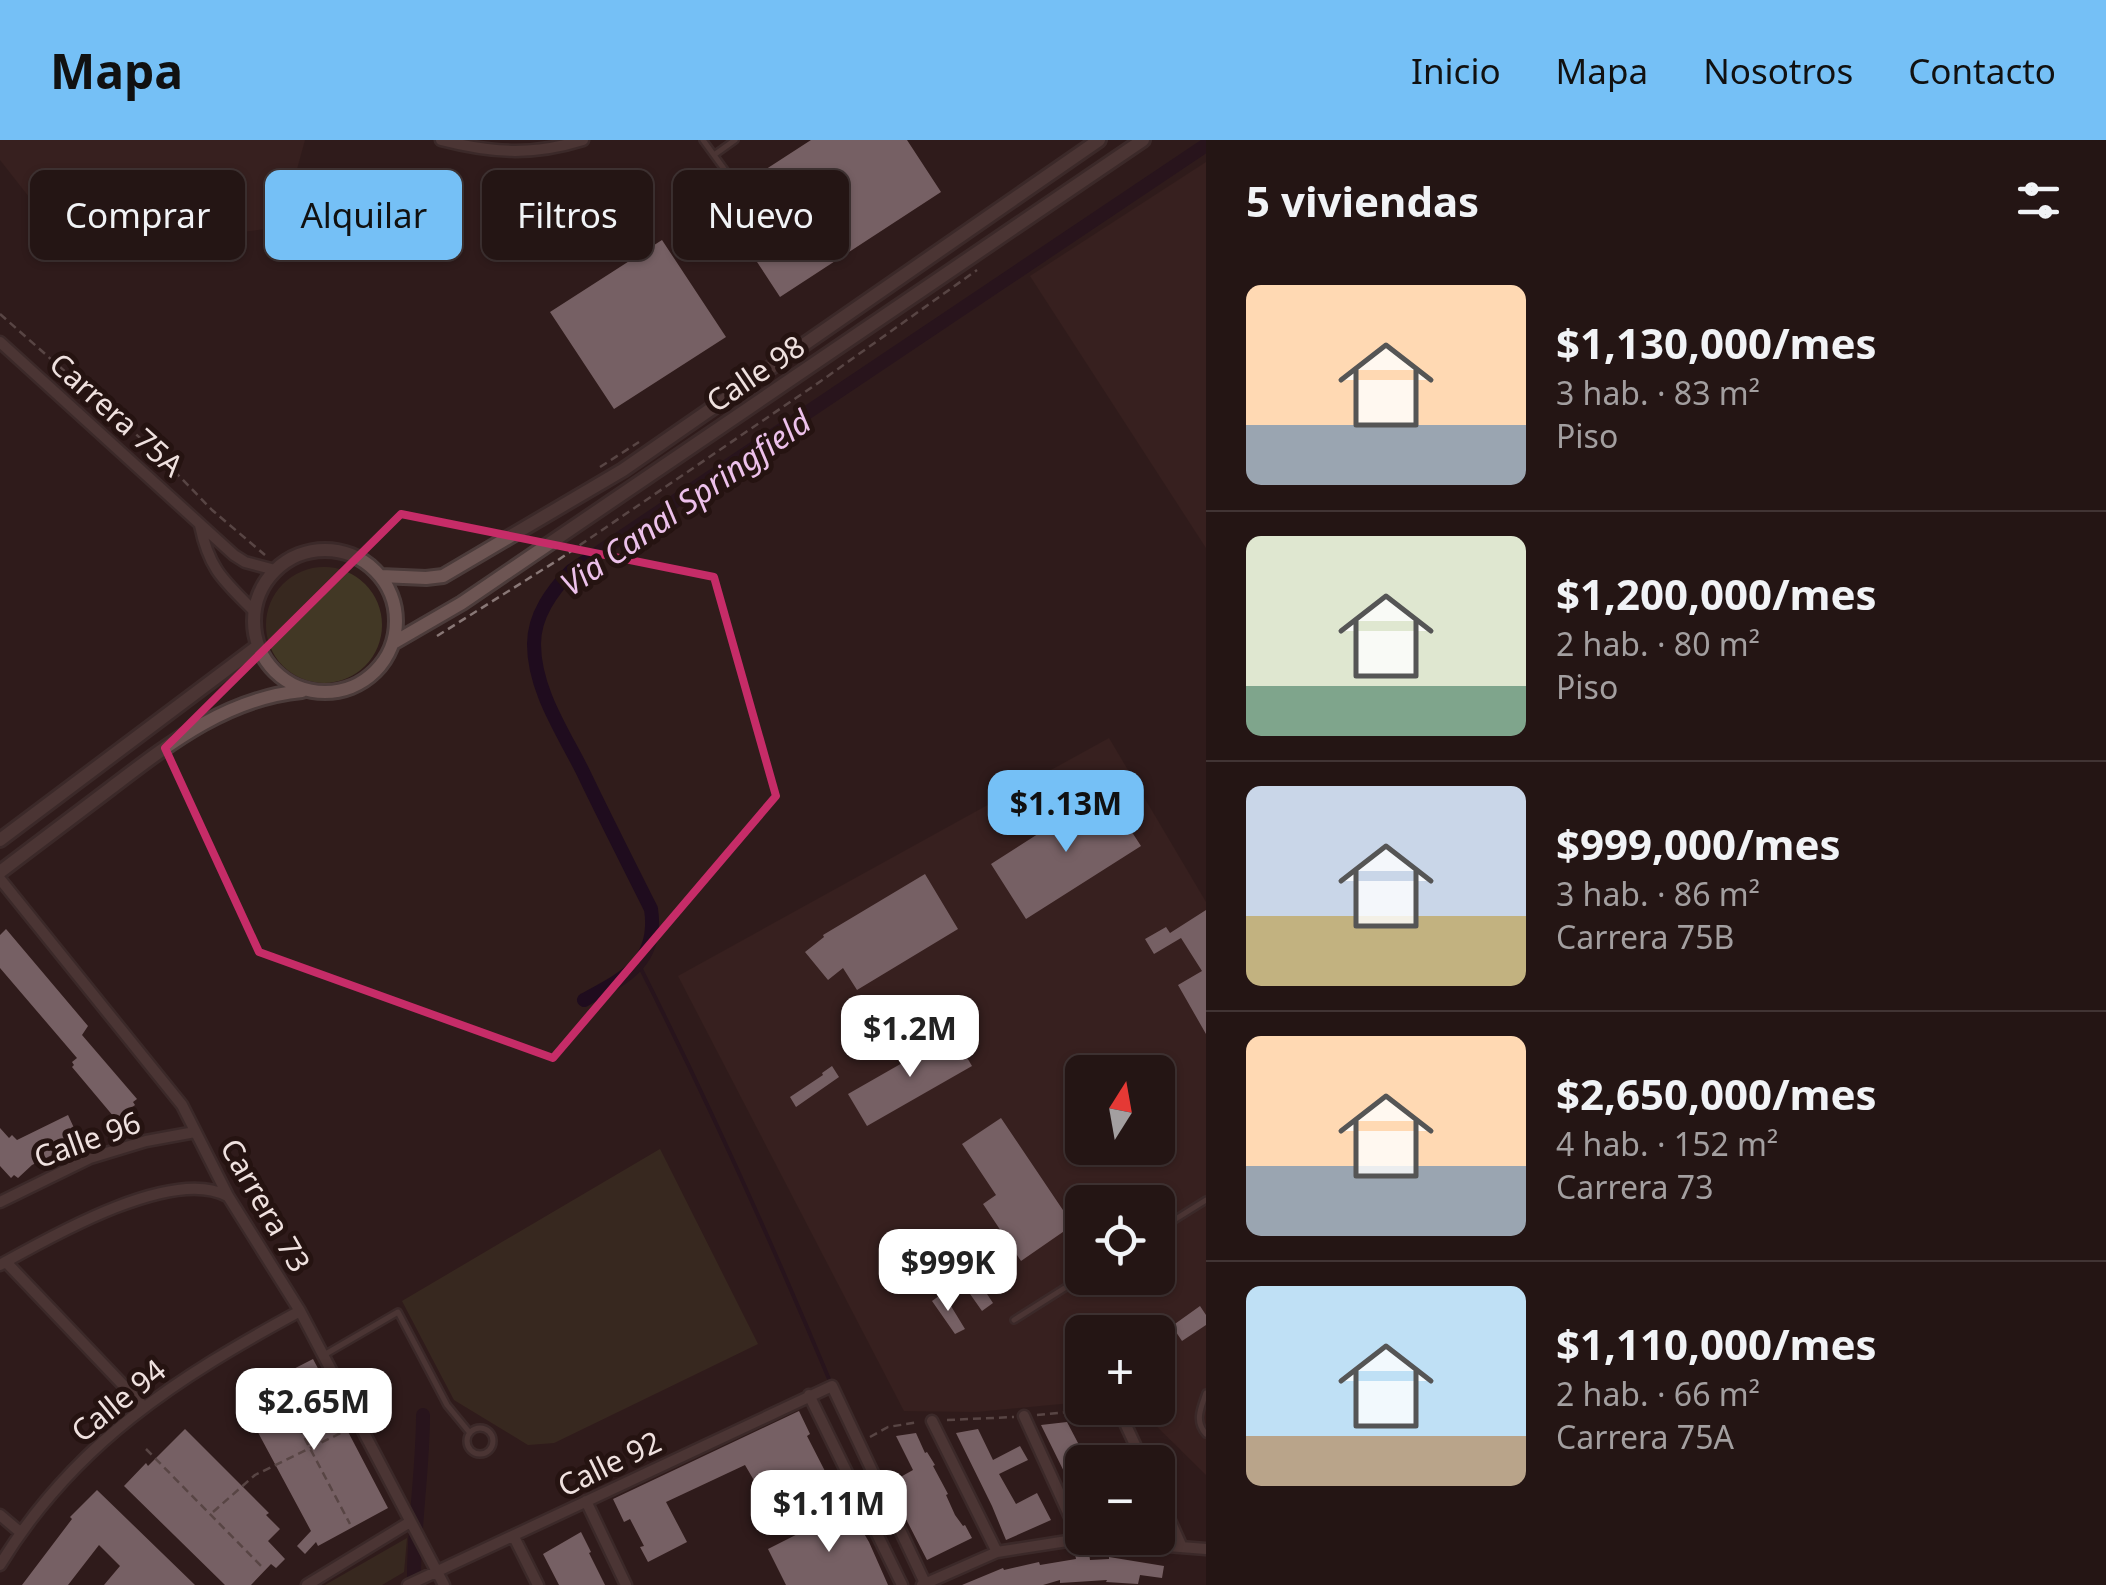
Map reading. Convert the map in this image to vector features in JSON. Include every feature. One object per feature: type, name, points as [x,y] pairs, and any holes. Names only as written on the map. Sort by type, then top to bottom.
[{"type":"street","points":[[440,140],[479,150],[520,152],[583,140]]},
{"type":"street","name":"Calle 98","points":[[380,576],[443,576],[623,470],[1099,140]]},
{"type":"street","name":"Calle 98","points":[[394,643],[462,602],[1143,140]]},
{"type":"street","name":"Carrera 75A","points":[[0,342],[245,562],[275,570]]},
{"type":"street","name":"Carrera 75A","points":[[200,524],[205,546],[220,577],[254,611]]},
{"type":"street","points":[[0,876],[176,738],[204,722],[278,693],[333,692],[356,686],[375,672],[394,643],[396,608],[380,576],[352,555],[317,550],[294,556],[275,570],[261,589],[254,611],[253,623],[263,656],[278,675],[309,691]]},
{"type":"street","points":[[0,840],[258,646]]},
{"type":"street","name":"Carrera 73","points":[[0,876],[182,1105],[228,1196],[324,1355],[412,1525],[431,1573],[444,1585]]},
{"type":"street","name":"Calle 96","points":[[0,1202],[90,1158],[146,1141],[195,1132]]},
{"type":"street","points":[[143,1406],[3,1263],[121,1204],[152,1195],[209,1188],[228,1196]]},
{"type":"street","name":"Calle 94","points":[[0,1564],[20,1532],[95,1447],[143,1406],[211,1360],[300,1311]]},
{"type":"street","name":"Calle 92","points":[[408,1585],[832,1386],[860,1442]]},
{"type":"street","points":[[809,1396],[902,1585]]},
{"type":"street","points":[[1024,1416],[1065,1506]]},
{"type":"street","points":[[932,1421],[997,1552]]},
{"type":"street","points":[[860,1442],[924,1585],[997,1552],[1065,1541]]},
{"type":"street","points":[[586,1501],[626,1585]]},
{"type":"street","points":[[0,1515],[20,1532]]},
{"type":"street","points":[[307,1585],[412,1525]]},
{"type":"street","points":[[1175,1532],[1181,1545]]},
{"type":"street","points":[[514,1536],[538,1585]]},
{"type":"street","points":[[1175,1545],[1206,1549]]},
{"type":"lane","points":[[704,140],[725,170]]},
{"type":"lane","points":[[714,155],[735,140]]},
{"type":"lane","points":[[1175,1219],[1206,1200]]},
{"type":"lane","points":[[1014,1320],[1065,1288]]},
{"type":"lane","points":[[324,1355],[398,1312],[447,1405],[470,1432]]},
{"type":"lane","points":[[1206,1393],[1198,1418],[1206,1434]]},
{"type":"lane","points":[[482,1428],[490,1432],[494,1441],[491,1449],[484,1454],[472,1452],[467,1440],[470,1432],[482,1428]]},
{"type":"path","points":[[437,636],[558,560],[821,382],[976,271]]},
{"type":"path","points":[[0,314],[156,452],[212,510],[272,560],[275,570]]},
{"type":"path","points":[[591,473],[641,440]]},
{"type":"path","points":[[268,1369],[350,1524]]},
{"type":"path","points":[[860,1442],[888,1426],[1065,1412]]},
{"type":"path","points":[[211,1514],[254,1475],[347,1430]]},
{"type":"path","points":[[146,1449],[263,1568]]},
{"type":"highlighted area","points":[[401,514],[714,577],[776,796],[553,1058],[259,952],[165,748]]},
{"type":"shaded area","points":[[0,140],[305,140],[297,170],[265,170],[265,229],[245,232],[245,170],[30,170],[30,198],[0,160]]},
{"type":"shaded area","points":[[1206,162],[1206,548],[1030,276]]},
{"type":"shaded area","points":[[324,567],[346,572],[365,584],[377,603],[382,625],[377,647],[365,666],[346,678],[324,683],[302,678],[283,666],[271,647],[266,625],[271,603],[283,584],[302,572]]},
{"type":"shaded area","points":[[1109,738],[1206,902],[1206,1475],[1155,1425],[1175,1425],[1175,1315],[1065,1315],[1065,1404],[976,1412],[904,1411],[678,976]]},
{"type":"shaded area","points":[[660,1149],[758,1344],[554,1443],[528,1445],[454,1400],[402,1301]]},
{"type":"shaded area","points":[[407,1538],[404,1572],[382,1585],[325,1585]]},
{"type":"building","points":[[811,140],[907,140],[941,192],[849,252],[849,170],[765,170]]},
{"type":"building","points":[[662,240],[726,337],[614,409],[550,312],[631,260],[653,260],[653,246]]},
{"type":"building","points":[[756,260],[837,260],[780,297]]},
{"type":"building","points":[[1105,791],[1141,846],[1026,919],[991,864]]},
{"type":"building","points":[[925,874],[958,929],[857,990],[843,968],[828,980],[805,952],[823,935]]},
{"type":"building","points":[[1206,910],[1206,1034],[1178,985],[1202,971],[1181,938],[1154,954],[1145,939],[1166,927],[1170,933]]},
{"type":"building","points":[[6,929],[88,1026],[82,1035],[137,1099],[119,1117],[114,1117],[72,1067],[77,1058],[0,968],[0,935]]},
{"type":"building","points":[[953,1034],[972,1066],[867,1126],[848,1094]]},
{"type":"building","points":[[832,1066],[839,1077],[796,1107],[790,1097]]},
{"type":"building","points":[[68,1115],[80,1141],[32,1165],[18,1178],[11,1178],[0,1166],[0,1128],[17,1140]]},
{"type":"building","points":[[1001,1118],[1065,1213],[1065,1231],[1021,1261],[983,1204],[996,1195],[962,1144]]},
{"type":"building","points":[[952,1234],[962,1249],[973,1242],[1003,1281],[987,1294],[993,1303],[982,1311],[949,1264],[953,1262],[940,1242]]},
{"type":"building","points":[[943,1293],[965,1329],[955,1334],[932,1301]]},
{"type":"building","points":[[1200,1306],[1206,1315],[1206,1325],[1182,1341],[1175,1324]]},
{"type":"building","points":[[313,1359],[388,1508],[318,1546],[316,1542],[305,1554],[297,1546],[311,1531],[239,1397]]},
{"type":"building","points":[[799,1411],[828,1477],[769,1506],[745,1465],[666,1502],[687,1542],[648,1562],[630,1519],[624,1522],[613,1499]]},
{"type":"building","points":[[1065,1422],[1079,1445],[1065,1445],[1065,1474],[1041,1425]]},
{"type":"building","points":[[185,1429],[269,1513],[266,1515],[280,1529],[268,1541],[285,1559],[276,1568],[271,1564],[251,1585],[225,1585],[124,1486]]},
{"type":"building","points":[[978,1429],[993,1460],[1020,1446],[1028,1460],[999,1474],[1016,1504],[1037,1493],[1051,1520],[1006,1540],[956,1433]]},
{"type":"building","points":[[916,1433],[935,1465],[955,1515],[972,1538],[927,1560],[888,1484],[913,1470],[896,1436]]},
{"type":"building","points":[[97,1490],[195,1585],[104,1585],[120,1566],[99,1545],[68,1585],[22,1585],[70,1517]]},
{"type":"building","points":[[849,1508],[888,1585],[786,1585],[768,1549]]},
{"type":"building","points":[[581,1532],[605,1585],[559,1585],[543,1554]]},
{"type":"building","points":[[1075,1555],[1089,1555],[1090,1560],[1109,1557],[1164,1566],[1162,1578],[1140,1575],[1138,1584],[1060,1580],[1043,1585],[962,1585],[1003,1568],[1076,1559]]},
{"type":"waterway","name":"Via Canal Springfield","points":[[584,1000],[636,966],[650,942],[651,909],[551,710],[539,678],[535,633],[551,595],[571,571],[1206,145]]},
{"type":"waterway","points":[[639,965],[739,1174],[832,1386]]},
{"type":"waterway","name":"Via Canal Springfield","points":[[414,1585],[423,1415]]}]
